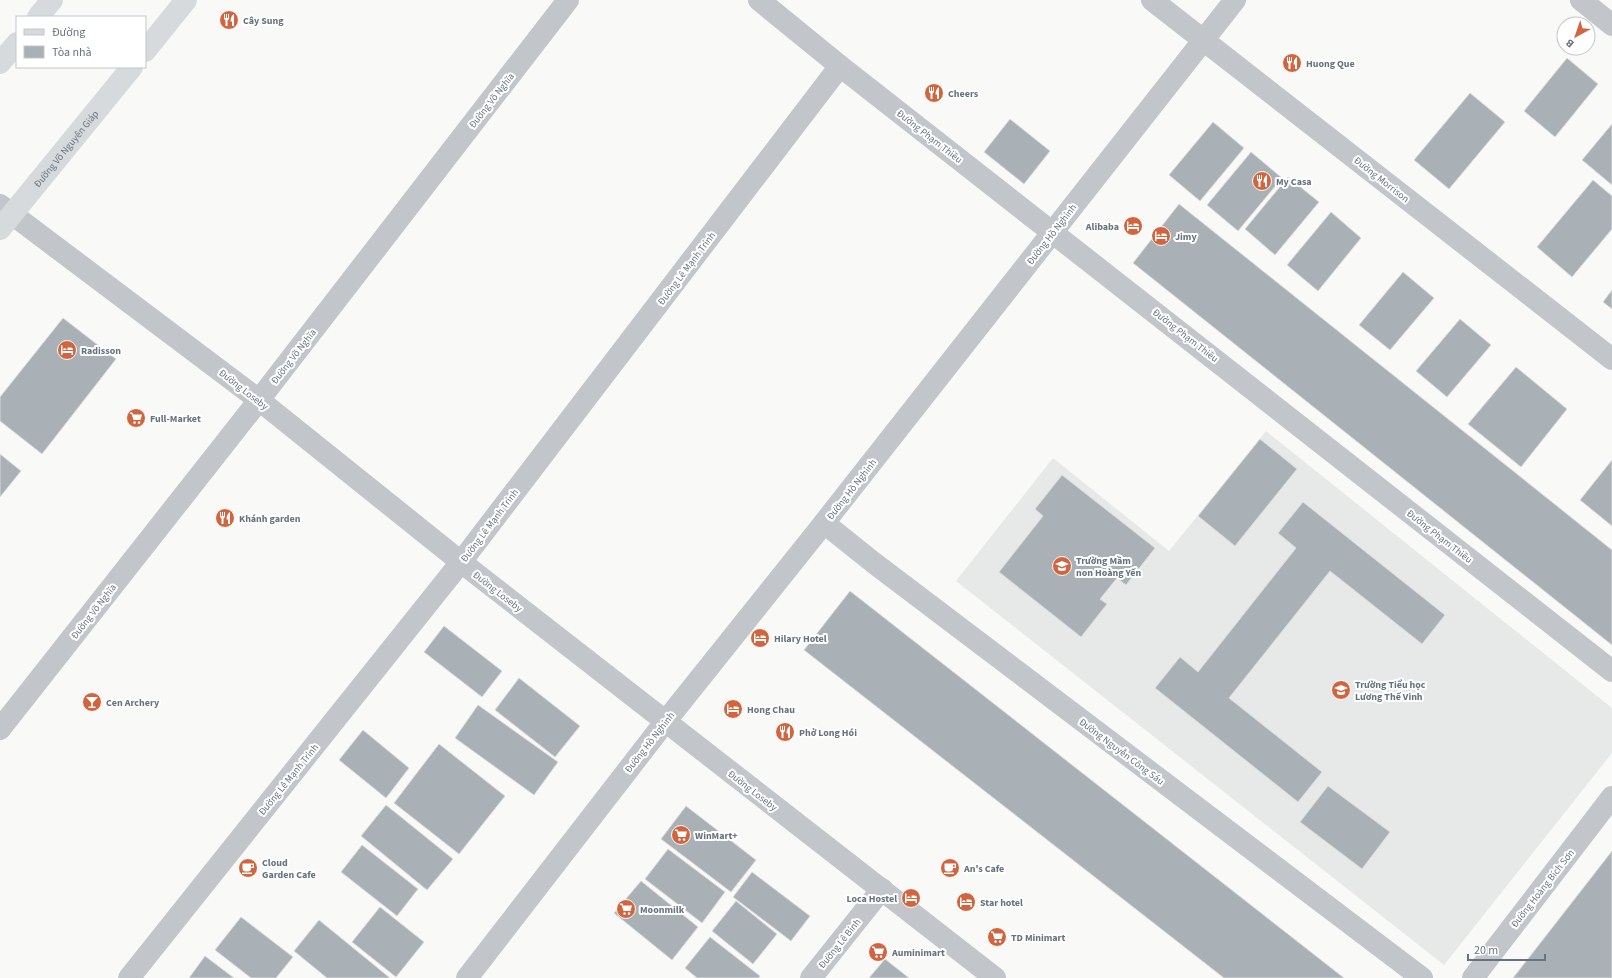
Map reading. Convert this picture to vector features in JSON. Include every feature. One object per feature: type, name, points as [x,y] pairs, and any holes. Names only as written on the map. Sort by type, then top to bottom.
[{"type":"main road","points":[[39,16],[52,0]]},
{"type":"main road","points":[[146,50],[186,0]]},
{"type":"main road","points":[[0,63],[16,44]]},
{"type":"main road","name":"Đường Võ Nguyên Giáp","points":[[4,216],[131,68]]},
{"type":"street","name":"Đường Võ Nghĩa","points":[[0,729],[259,400],[568,0]]},
{"type":"street","name":"Đường Phạm Thiều","points":[[759,0],[840,66],[1053,231],[1612,671]]},
{"type":"street","name":"Đường Morrison","points":[[1152,0],[1612,360]]},
{"type":"street","name":"Đường Hồ Nghinh","points":[[467,978],[665,722],[824,523],[1235,0]]},
{"type":"street","points":[[1581,0],[1612,25]]},
{"type":"street","name":"Đường Lê Mạnh Trinh","points":[[130,978],[461,562],[840,66]]},
{"type":"street","name":"Đường Loseby","points":[[4,216],[259,400],[461,562],[665,722],[882,889],[994,978]]},
{"type":"street","name":"Đường Nguyễn Công Sáu","points":[[824,523],[874,563],[1422,978]]},
{"type":"street","name":"Đường Hoàng Bích Sơn","points":[[1473,978],[1612,797]]},
{"type":"street","name":"Đường Lê Binh","points":[[811,978],[882,889]]},
{"type":"shaded area","name":"Trường Tiểu học Lương Thế Vinh","points":[[1266,431],[1612,708],[1612,753],[1444,965],[956,581],[1053,458],[1169,551]]},
{"type":"building","points":[[1567,58],[1598,84],[1555,137],[1524,111]]},
{"type":"building","points":[[1470,93],[1505,122],[1449,189],[1414,160]]},
{"type":"building","points":[[1010,119],[1050,151],[1024,184],[984,152]]},
{"type":"building","points":[[1213,122],[1244,148],[1200,201],[1169,175]]},
{"type":"building","points":[[1612,124],[1612,185],[1582,160]]},
{"type":"building","points":[[1251,152],[1282,178],[1238,231],[1207,205]]},
{"type":"building","points":[[1288,177],[1319,202],[1275,255],[1245,229]]},
{"type":"building","points":[[1593,180],[1612,196],[1612,229],[1572,277],[1537,247]]},
{"type":"building","points":[[1179,204],[1612,550],[1612,645],[1133,263]]},
{"type":"building","points":[[1331,212],[1361,238],[1318,291],[1287,265]]},
{"type":"building","points":[[1403,272],[1434,298],[1390,350],[1359,325]]},
{"type":"building","points":[[1612,290],[1612,309],[1603,302]]},
{"type":"building","points":[[63,318],[116,359],[42,454],[0,421],[0,397]]},
{"type":"building","points":[[1460,319],[1491,345],[1447,397],[1416,371]]},
{"type":"building","points":[[1516,367],[1567,409],[1521,467],[1468,424]]},
{"type":"building","points":[[1260,439],[1297,469],[1235,546],[1198,516]]},
{"type":"building","points":[[0,454],[21,471],[0,497]]},
{"type":"building","points":[[1612,460],[1612,526],[1580,500]]},
{"type":"building","points":[[1062,475],[1155,548],[1126,585],[1117,578],[1100,599],[1107,604],[1081,637],[999,572],[1043,516],[1035,509]]},
{"type":"building","points":[[1303,502],[1445,615],[1422,644],[1330,571],[1229,698],[1322,772],[1298,802],[1155,688],[1180,657],[1198,672],[1296,548],[1278,533]]},
{"type":"building","points":[[850,591],[1344,978],[1224,978],[804,650]]},
{"type":"building","points":[[444,626],[502,671],[482,697],[424,652]]},
{"type":"building","points":[[519,678],[580,726],[555,757],[495,710]]},
{"type":"building","points":[[478,705],[558,762],[534,795],[455,738]]},
{"type":"building","points":[[363,730],[409,768],[386,798],[339,760]]},
{"type":"building","points":[[439,744],[505,796],[459,854],[394,803]]},
{"type":"building","points":[[1328,786],[1390,832],[1362,869],[1300,822]]},
{"type":"building","points":[[386,805],[453,859],[427,890],[361,836]]},
{"type":"building","points":[[686,806],[756,860],[731,892],[661,839]]},
{"type":"building","points":[[362,845],[418,889],[397,916],[341,872]]},
{"type":"building","points":[[668,849],[725,892],[702,923],[645,879]]},
{"type":"building","points":[[1612,851],[1612,978],[1513,978]]},
{"type":"building","points":[[752,872],[810,916],[791,941],[733,897]]},
{"type":"building","points":[[641,881],[698,927],[672,960],[614,913]]},
{"type":"building","points":[[736,901],[777,934],[753,964],[712,931]]},
{"type":"building","points":[[380,907],[424,942],[396,977],[352,942]]},
{"type":"building","points":[[241,917],[293,957],[276,978],[251,978],[215,950]]},
{"type":"building","points":[[319,920],[390,978],[327,978],[294,951]]},
{"type":"building","points":[[710,937],[760,976],[759,978],[697,978],[685,968]]},
{"type":"building","points":[[205,956],[234,978],[189,978]]},
{"type":"building","points":[[885,959],[909,978],[869,978]]},
{"type":"place","name":"Cây Sung","points":[[229,20]]},
{"type":"place","name":"Huong Que","points":[[1292,63]]},
{"type":"place","name":"Cheers","points":[[934,93]]},
{"type":"place","name":"My Casa","points":[[1262,181]]},
{"type":"place","name":"Alibaba","points":[[1133,226]]},
{"type":"place","name":"Jimy","points":[[1161,236]]},
{"type":"place","name":"Radisson","points":[[67,350]]},
{"type":"place","name":"Full-Market","points":[[136,418]]},
{"type":"place","name":"Khánh garden","points":[[225,518]]},
{"type":"place","name":"Trường Mầm non Hoàng Yến","points":[[1062,566]]},
{"type":"place","name":"Hilary Hotel","points":[[760,638]]},
{"type":"place","name":"Trường Tiểu học Lương Thế Vinh","points":[[1341,690]]},
{"type":"place","name":"Cen Archery","points":[[92,702]]},
{"type":"place","name":"Hong Chau","points":[[733,709]]},
{"type":"place","name":"Phở Long Hói","points":[[785,732]]},
{"type":"place","name":"WinMart+","points":[[681,835]]},
{"type":"place","name":"Cloud Garden Cafe","points":[[248,868]]},
{"type":"place","name":"An's Cafe","points":[[950,868]]},
{"type":"place","name":"Loca Hostel","points":[[911,898]]},
{"type":"place","name":"Star hotel","points":[[966,902]]},
{"type":"place","name":"Moonmilk","points":[[626,909]]},
{"type":"place","name":"TD Minimart","points":[[997,937]]},
{"type":"place","name":"Auminimart","points":[[878,952]]}]
